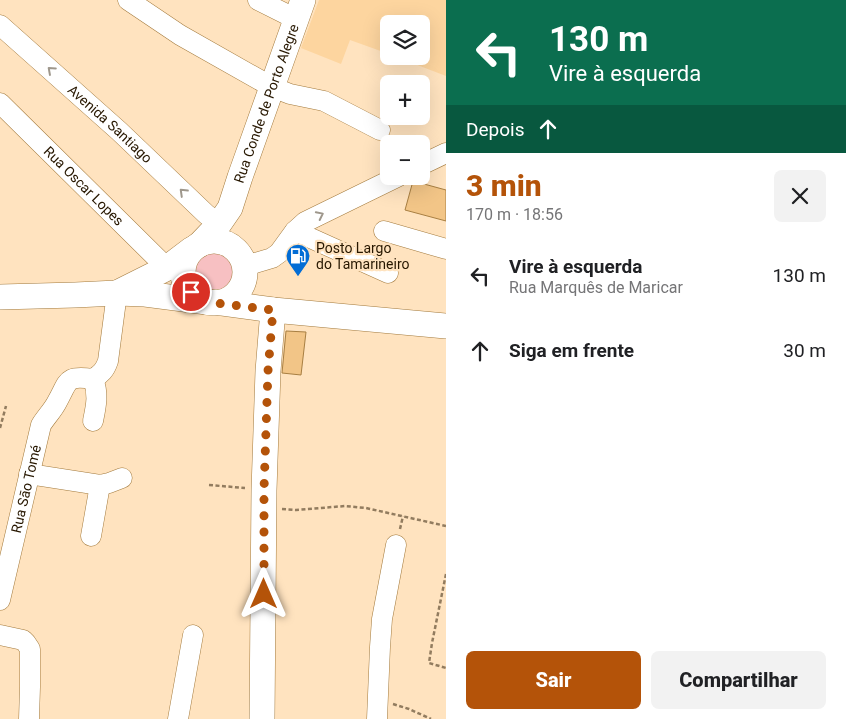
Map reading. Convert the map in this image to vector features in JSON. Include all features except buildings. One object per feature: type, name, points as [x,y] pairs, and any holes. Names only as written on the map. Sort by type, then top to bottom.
[{"type":"main road","name":"Rua Conde de Porto Alegre","points":[[196,247],[225,216],[299,9]]},
{"type":"main road","points":[[196,247],[187,256],[184,265],[186,284],[191,292],[198,298],[211,302],[231,298],[242,285],[245,277],[245,266],[225,216]]},
{"type":"main road","points":[[116,301],[196,247],[207,242],[217,241],[234,247],[240,254],[245,266],[273,310],[268,371],[264,490],[262,719]]},
{"type":"main road","points":[[0,297],[66,296],[116,301],[145,294],[273,310],[443,324]]},
{"type":"street","points":[[128,0],[180,35],[272,87],[290,94],[324,101],[380,130]]},
{"type":"street","points":[[258,0],[299,9]]},
{"type":"street","name":"Avenida Santiago","points":[[0,25],[119,131],[206,214],[225,216]]},
{"type":"street","name":"Rua Oscar Lopes","points":[[0,103],[167,268]]},
{"type":"street","points":[[430,161],[446,153]]},
{"type":"street","points":[[245,266],[272,258],[279,253],[295,231],[306,222],[381,185]]},
{"type":"street","points":[[295,231],[388,273]]},
{"type":"street","points":[[384,231],[446,249]]},
{"type":"street","points":[[93,421],[97,394],[93,379],[105,370],[108,361],[116,301]]},
{"type":"street","name":"Rua Sāo Tomé","points":[[0,600],[41,425],[57,402],[65,384],[72,379],[81,377],[93,379]]},
{"type":"street","points":[[29,474],[100,484],[122,478]]},
{"type":"street","points":[[90,536],[100,484]]},
{"type":"street","points":[[377,719],[382,619],[396,545]]},
{"type":"street","points":[[0,635],[22,640],[26,642],[30,649],[29,719]]},
{"type":"street","points":[[178,719],[193,635]]},
{"type":"path","points":[[0,428],[6,406]]},
{"type":"path","points":[[209,485],[254,489]]},
{"type":"path","points":[[296,510],[345,506],[366,508],[446,526]]},
{"type":"path","points":[[446,574],[429,663],[446,668]]},
{"type":"path","points":[[378,699],[409,708],[431,719]]},
{"type":"shaded area","points":[[319,0],[446,0],[446,76],[417,65],[430,65],[430,15],[380,15],[380,51],[350,40],[341,64],[301,48]]},
{"type":"shaded area","points":[[212,249],[224,252],[232,258],[235,266],[235,274],[231,283],[216,291],[202,286],[194,272],[194,264],[197,259]]},
{"type":"place","name":"Posto Largo do Tamarineiro","points":[[298,277]]},
{"type":"route","points":[[191,292],[207,302],[273,310],[268,371],[264,490],[264,594]]}]
